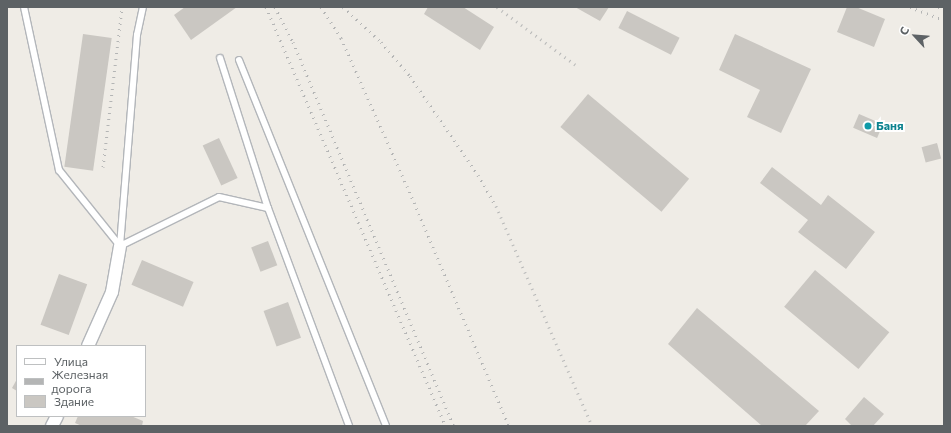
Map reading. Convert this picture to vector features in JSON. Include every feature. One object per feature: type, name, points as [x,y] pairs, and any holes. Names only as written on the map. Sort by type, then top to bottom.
[{"type":"street","points":[[88,345],[112,292],[120,246]]},
{"type":"street","points":[[52,426],[56,417]]},
{"type":"lane","points":[[24,7],[59,170],[120,246]]},
{"type":"lane","points":[[120,246],[137,35],[143,7]]},
{"type":"lane","points":[[220,58],[268,208],[349,426]]},
{"type":"lane","points":[[239,60],[386,426]]},
{"type":"lane","points":[[120,246],[219,197],[268,208]]},
{"type":"building","points":[[185,7],[237,7],[191,40],[174,15]]},
{"type":"building","points":[[428,7],[463,7],[494,27],[480,50],[424,14]]},
{"type":"building","points":[[575,7],[609,7],[600,21]]},
{"type":"building","points":[[847,7],[856,7],[885,19],[874,47],[837,32]]},
{"type":"building","points":[[627,11],[680,38],[671,55],[618,28]]},
{"type":"building","points":[[83,34],[112,38],[93,171],[64,167]]},
{"type":"building","points":[[735,34],[811,69],[781,133],[747,117],[760,90],[719,70]]},
{"type":"building","points":[[588,94],[689,179],[661,212],[560,127]]},
{"type":"building","name":"Баня","points":[[859,114],[883,124],[877,138],[853,128]]},
{"type":"building","points":[[219,138],[238,178],[221,185],[203,146]]},
{"type":"building","points":[[937,143],[941,158],[926,163],[922,147]]},
{"type":"building","points":[[772,167],[821,205],[828,195],[875,232],[846,269],[798,232],[808,220],[760,183]]},
{"type":"building","points":[[268,241],[277,265],[261,272],[251,247]]},
{"type":"building","points":[[142,260],[194,282],[183,307],[131,285]]},
{"type":"building","points":[[815,270],[889,332],[858,369],[784,307]]},
{"type":"building","points":[[59,274],[87,284],[69,335],[41,325]]},
{"type":"building","points":[[288,302],[301,338],[277,347],[264,311]]},
{"type":"building","points":[[697,308],[819,411],[805,426],[762,426],[668,344]]},
{"type":"building","points":[[16,381],[16,390],[12,388]]},
{"type":"building","points":[[864,397],[884,414],[873,426],[852,426],[845,419]]},
{"type":"building","points":[[78,417],[133,417],[143,421],[142,426],[82,426],[75,423]]},
{"type":"railway","points":[[103,167],[122,7]]},
{"type":"railway","points":[[266,7],[446,426]]},
{"type":"railway","points":[[275,7],[293,42],[454,426]]},
{"type":"railway","points":[[321,7],[341,38],[407,186],[509,426]]},
{"type":"railway","points":[[343,7],[381,42],[410,76],[478,175],[496,206],[592,426]]},
{"type":"railway","points":[[497,7],[577,66]]},
{"type":"railway","points":[[910,7],[944,20]]},
{"type":"railway","points":[[938,7],[944,9]]},
{"type":"place","name":"Баня","points":[[868,126]]}]
